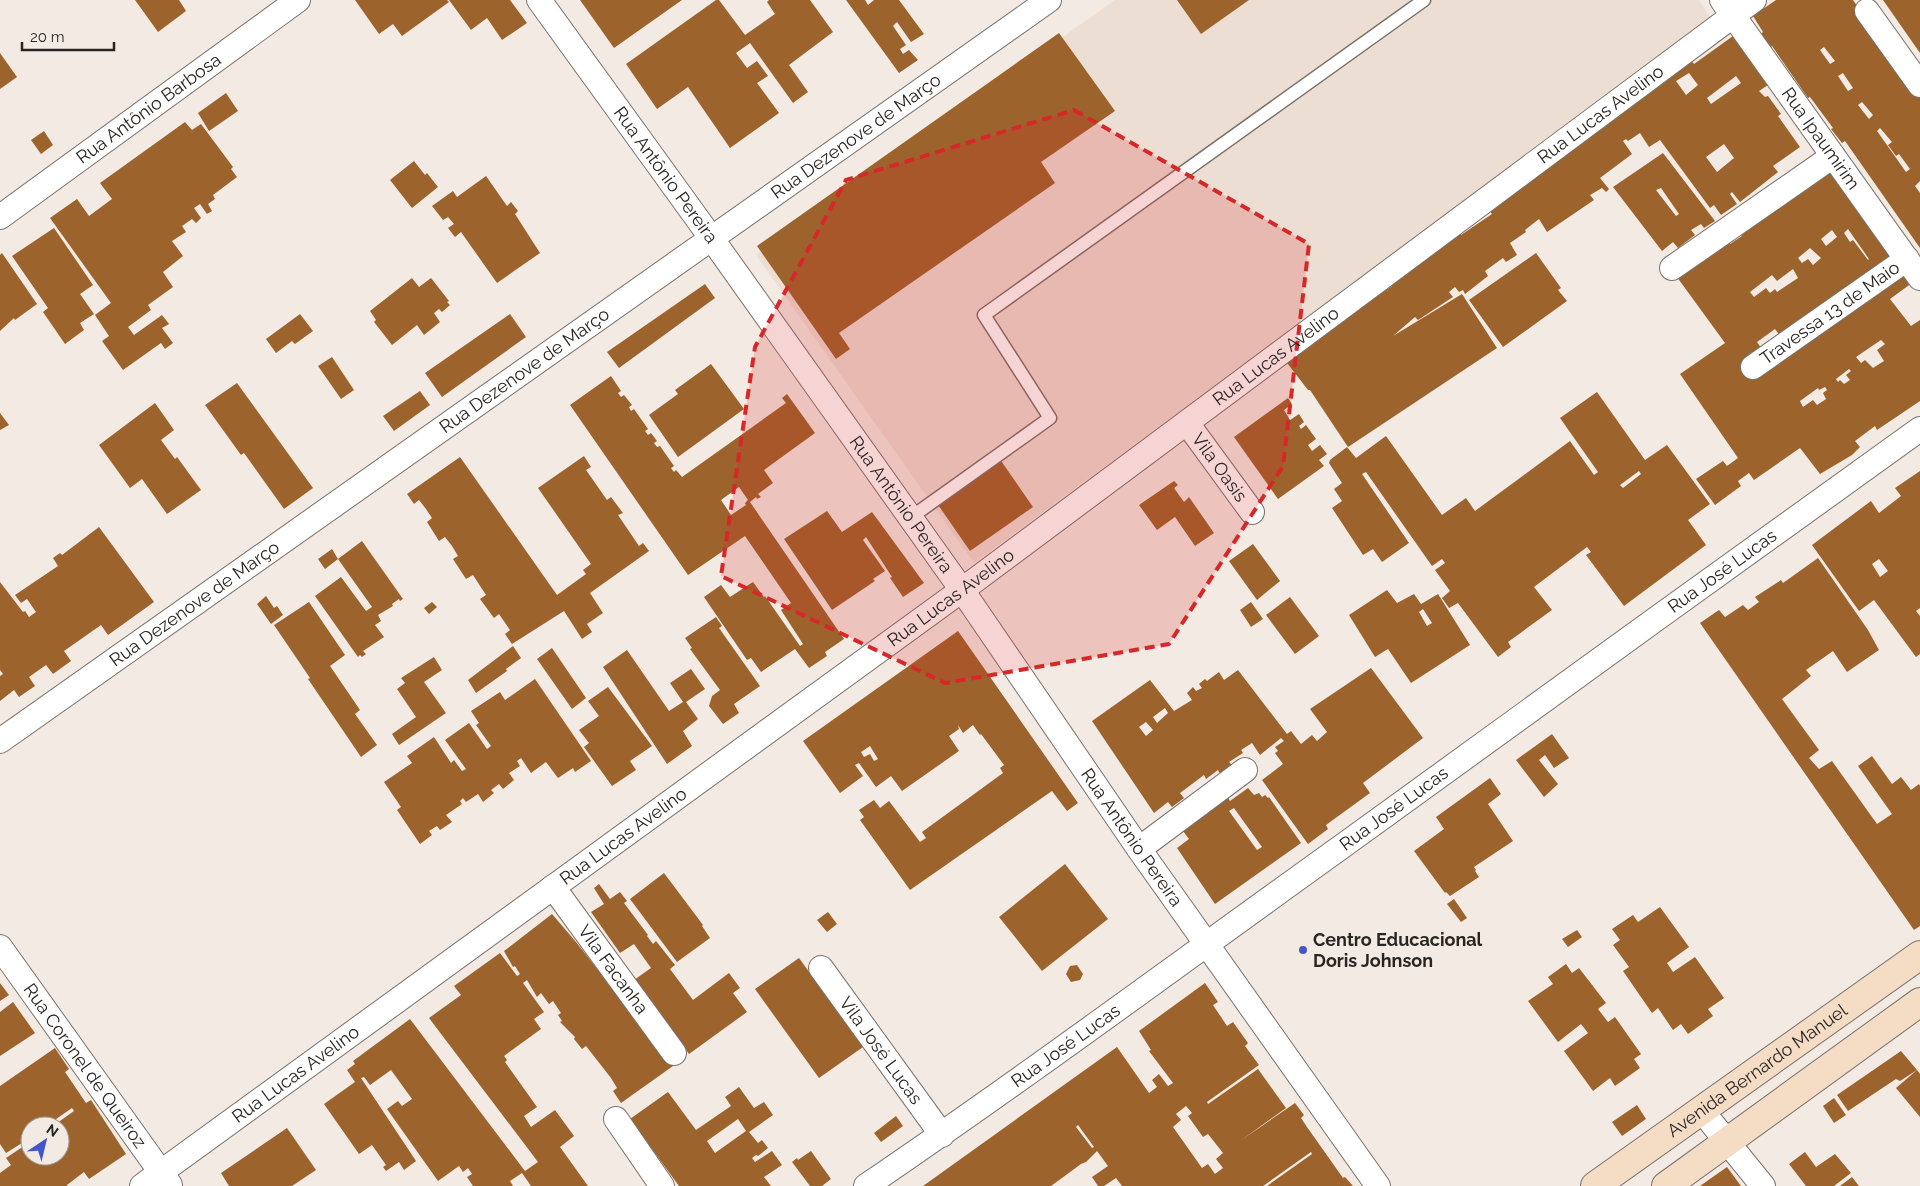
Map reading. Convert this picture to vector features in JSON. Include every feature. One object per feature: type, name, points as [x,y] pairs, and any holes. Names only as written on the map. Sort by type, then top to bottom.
[{"type":"street","name":"Rua Antônio Barbosa","points":[[0,217],[298,0]]},
{"type":"street","name":"Rua Antônio Pereira","points":[[539,0],[962,590],[1139,849],[1378,1186]]},
{"type":"street","name":"Rua Dezenove de Março","points":[[0,741],[1049,0]]},
{"type":"street","name":"Rua Lucas Avelino","points":[[142,1186],[166,1179],[553,887],[962,590],[1187,423],[1727,8],[1754,0]]},
{"type":"street","name":"Rua Ipaumirim","points":[[1727,8],[1914,268]]},
{"type":"street","points":[[1867,11],[1920,85]]},
{"type":"street","points":[[1672,268],[1833,156]]},
{"type":"street","name":"Travessa 13 de Maio","points":[[1753,367],[1914,268]]},
{"type":"street","name":"Vila Oasis","points":[[1187,423],[1252,512]]},
{"type":"street","name":"Rua José Lucas","points":[[866,1186],[942,1135],[1207,945],[1348,841],[1920,429]]},
{"type":"street","points":[[1139,849],[1245,770]]},
{"type":"street","name":"Vila Facanha","points":[[553,887],[674,1054]]},
{"type":"street","name":"Rua Coronel de Queiroz","points":[[0,947],[166,1179]]},
{"type":"street","name":"Avenida Bernardo Manuel","points":[[1595,1186],[1920,955]]},
{"type":"street","name":"Vila José Lucas","points":[[821,968],[942,1135]]},
{"type":"street","points":[[1666,1186],[1920,1002]]},
{"type":"street","points":[[1702,1111],[1763,1186]]},
{"type":"street","points":[[616,1119],[662,1186]]},
{"type":"lane","points":[[910,518],[1050,418],[984,315],[1424,0]]},
{"type":"highlighted area","points":[[1074,110],[1309,244],[1283,466],[1169,644],[945,683],[721,576],[755,347],[846,180]]},
{"type":"shaded area","points":[[1115,0],[1699,0],[1711,18],[974,563],[756,255]]},
{"type":"building","points":[[135,0],[179,0],[186,11],[158,32]]},
{"type":"building","points":[[355,0],[447,0],[449,2],[402,36],[393,24],[379,34]]},
{"type":"building","points":[[449,0],[510,0],[527,23],[502,40],[487,18],[471,30]]},
{"type":"building","points":[[580,0],[682,0],[614,48]]},
{"type":"building","points":[[716,0],[719,0],[745,35],[775,14],[767,2],[769,0],[810,0],[833,32],[789,65],[808,92],[793,103],[750,43],[736,53],[747,68],[757,61],[768,76],[757,83],[779,113],[730,148],[688,87],[657,109],[626,64]]},
{"type":"building","points":[[846,0],[865,0],[868,5],[874,0],[899,0],[924,34],[911,42],[897,22],[893,26],[906,45],[900,49],[903,54],[909,50],[918,60],[899,73]]},
{"type":"building","points":[[1177,0],[1249,0],[1201,34]]},
{"type":"building","points":[[1776,0],[1853,0],[1920,95],[1920,181],[1915,186],[1920,193],[1920,248],[1845,141],[1842,143],[1831,129],[1833,128],[1810,97],[1808,98],[1772,46],[1761,34],[1763,32],[1753,16]],"holes":[[[1824,47],[1835,61],[1830,64],[1820,50]],[[1843,73],[1853,88],[1848,91],[1838,76]],[[1862,102],[1873,115],[1869,119],[1858,105]],[[1880,128],[1892,142],[1888,145],[1896,156],[1899,154],[1910,169],[1906,172],[1877,131]]]},
{"type":"building","points":[[1883,0],[1920,0],[1920,53]]},
{"type":"building","points":[[1059,33],[1115,111],[1041,162],[1055,183],[839,333],[850,349],[836,359],[757,246]]},
{"type":"building","points":[[1733,36],[1771,83],[1759,91],[1765,97],[1768,96],[1781,114],[1778,116],[1800,147],[1773,166],[1778,172],[1740,202],[1732,192],[1730,194],[1737,204],[1721,215],[1714,205],[1710,208],[1660,140],[1649,147],[1640,133],[1628,141],[1626,139],[1623,141],[1632,154],[1600,178],[1609,189],[1606,192],[1602,188],[1590,195],[1594,200],[1547,232],[1539,219],[1525,230],[1526,232],[1510,243],[1517,255],[1506,262],[1503,258],[1485,271],[1488,276],[1465,294],[1463,290],[1459,292],[1455,287],[1449,292],[1453,297],[1418,320],[1415,317],[1393,336],[1462,294],[1497,348],[1348,447],[1310,390],[1308,390],[1284,359],[1373,293],[1376,297],[1392,286],[1389,281],[1458,231],[1461,235],[1492,214],[1488,209],[1581,138],[1584,142],[1590,137],[1588,133],[1691,60],[1694,64]],"holes":[[[1689,73],[1698,85],[1686,95],[1676,81]],[[1736,76],[1741,83],[1711,104],[1707,98]],[[1724,144],[1734,158],[1717,172],[1706,157]]]},
{"type":"building","points":[[0,53],[17,77],[0,89]]},
{"type":"building","points":[[226,93],[238,111],[209,131],[198,113]]},
{"type":"building","points":[[185,122],[192,130],[201,124],[233,167],[231,169],[237,177],[213,195],[215,199],[208,204],[212,211],[207,214],[200,204],[194,208],[201,218],[196,223],[192,219],[182,226],[186,232],[172,241],[183,256],[163,272],[173,287],[148,305],[151,310],[128,327],[134,335],[162,315],[169,324],[162,328],[173,343],[165,349],[161,343],[123,370],[102,341],[109,336],[95,315],[111,303],[50,218],[77,199],[89,216],[112,199],[100,183]]},
{"type":"building","points":[[44,131],[53,145],[41,154],[31,140]]},
{"type":"building","points":[[1663,153],[1715,221],[1704,228],[1701,224],[1691,230],[1695,235],[1678,248],[1673,242],[1662,251],[1613,187]],"holes":[[[1661,188],[1679,214],[1676,216],[1656,190]]]},
{"type":"building","points":[[414,161],[438,187],[412,208],[390,180]]},
{"type":"building","points":[[1829,171],[1898,260],[1781,337],[1775,329],[1757,342],[1766,355],[1908,269],[1916,280],[1890,299],[1911,326],[1920,320],[1920,401],[1877,430],[1875,426],[1855,441],[1860,447],[1852,455],[1820,474],[1800,448],[1754,480],[1749,473],[1738,481],[1741,486],[1715,505],[1696,479],[1723,461],[1727,466],[1738,458],[1680,374],[1725,343],[1674,273],[1724,236],[1730,244],[1742,236],[1737,229],[1798,186],[1803,192]],"holes":[[[1848,229],[1869,259],[1853,240],[1850,242],[1844,233]],[[1832,230],[1837,237],[1826,246],[1821,239]],[[1810,248],[1821,258],[1813,265],[1808,259],[1802,263],[1798,258]],[[1793,269],[1798,278],[1777,292],[1775,289],[1770,293],[1766,288],[1754,297],[1750,292],[1772,275],[1777,281]],[[1881,340],[1885,344],[1877,350],[1884,361],[1873,368],[1865,360],[1861,363],[1856,357]],[[1849,369],[1851,371],[1846,375],[1850,380],[1844,384],[1840,380],[1838,382],[1836,379]],[[1825,387],[1827,390],[1823,393],[1826,399],[1817,405],[1813,400],[1803,407],[1800,401],[1818,388],[1819,390]]]},
{"type":"building","points":[[486,176],[507,206],[511,202],[518,211],[515,214],[540,253],[497,283],[461,232],[455,237],[448,228],[454,224],[448,217],[443,220],[432,206],[453,191],[457,197]]},
{"type":"building","points":[[54,228],[93,285],[80,294],[94,314],[80,323],[84,330],[65,344],[43,312],[48,308],[12,256]]},
{"type":"building","points":[[2,253],[37,304],[15,320],[14,318],[0,331],[0,255]]},
{"type":"building","points":[[1536,253],[1561,288],[1558,290],[1567,301],[1503,347],[1469,300]]},
{"type":"building","points":[[412,278],[419,287],[431,278],[450,305],[442,312],[439,309],[434,313],[440,322],[424,335],[417,325],[392,345],[374,322],[376,320],[370,311]]},
{"type":"building","points":[[705,284],[715,298],[619,368],[607,352]]},
{"type":"building","points":[[300,314],[313,331],[295,344],[292,341],[276,353],[266,339]]},
{"type":"building","points":[[510,314],[526,337],[442,397],[425,373]]},
{"type":"building","points":[[332,357],[354,390],[341,399],[318,366]]},
{"type":"building","points":[[711,364],[744,409],[678,457],[649,415],[678,394],[675,390]]},
{"type":"building","points":[[611,376],[621,391],[618,393],[621,397],[624,395],[632,405],[629,407],[631,411],[634,409],[648,429],[645,431],[648,435],[651,433],[657,441],[654,443],[657,447],[660,446],[674,466],[671,468],[674,472],[676,470],[682,477],[786,403],[782,398],[787,394],[815,433],[764,470],[773,483],[758,494],[761,497],[757,499],[756,497],[750,502],[844,639],[825,652],[827,656],[809,668],[795,649],[761,672],[751,658],[747,660],[704,597],[721,585],[730,597],[753,582],[800,646],[803,644],[781,610],[791,603],[745,536],[688,575],[570,405]],"holes":[[[739,487],[748,500],[745,503],[746,505],[731,515],[721,500]]]},
{"type":"building","points":[[237,383],[313,488],[284,509],[244,453],[241,455],[205,405]]},
{"type":"building","points":[[420,391],[430,405],[394,431],[383,416]]},
{"type":"building","points":[[1597,392],[1645,460],[1667,445],[1710,504],[1688,520],[1706,545],[1624,606],[1586,555],[1591,552],[1587,547],[1534,587],[1552,610],[1508,642],[1511,647],[1498,657],[1458,603],[1449,608],[1442,598],[1450,591],[1435,570],[1445,563],[1442,559],[1432,566],[1366,472],[1362,474],[1409,543],[1382,562],[1373,549],[1363,555],[1332,508],[1342,501],[1334,489],[1342,483],[1329,463],[1330,460],[1347,447],[1356,458],[1386,436],[1442,515],[1466,498],[1475,511],[1570,441],[1594,475],[1598,472],[1560,418]],"holes":[[[1639,471],[1641,474],[1623,488],[1620,485]]]},
{"type":"building","points":[[1288,398],[1292,404],[1284,410],[1290,420],[1299,414],[1304,422],[1299,426],[1301,429],[1306,425],[1316,439],[1308,445],[1312,451],[1320,445],[1327,454],[1319,460],[1324,466],[1278,499],[1234,437]]},
{"type":"building","points":[[155,403],[174,430],[161,440],[175,459],[177,457],[201,490],[167,514],[142,479],[130,488],[99,445]]},
{"type":"building","points":[[0,413],[9,425],[0,430]]},
{"type":"building","points":[[997,455],[1033,507],[970,551],[934,499]]},
{"type":"building","points":[[584,456],[591,467],[586,470],[607,500],[611,497],[623,513],[618,515],[639,546],[643,543],[649,551],[590,593],[603,613],[587,624],[592,632],[582,639],[564,611],[512,644],[505,634],[510,630],[499,614],[494,618],[480,599],[486,595],[473,575],[466,579],[453,559],[458,556],[452,546],[445,537],[439,541],[427,522],[432,518],[426,509],[419,500],[414,504],[407,494],[460,457],[557,595],[586,574],[583,570],[591,564],[538,488]]},
{"type":"building","points":[[1920,471],[1920,608],[1916,611],[1920,616],[1920,654],[1916,657],[1874,600],[1859,611],[1812,545],[1871,501],[1879,513],[1901,496],[1895,488]],"holes":[[[1879,559],[1888,571],[1880,577],[1872,564]]]},
{"type":"building","points":[[1174,481],[1178,485],[1174,488],[1184,502],[1189,497],[1214,533],[1195,546],[1175,517],[1157,530],[1139,505]]},
{"type":"building","points":[[827,511],[842,532],[872,512],[924,583],[903,597],[866,537],[863,540],[885,571],[873,579],[875,581],[832,610],[784,539]]},
{"type":"building","points":[[99,527],[154,602],[108,635],[101,625],[64,651],[71,661],[53,674],[46,665],[29,677],[35,686],[19,697],[14,690],[0,701],[0,676],[3,674],[0,670],[0,582],[29,617],[36,612],[27,599],[21,603],[15,595],[58,566],[53,558],[60,553],[62,555]]},
{"type":"building","points":[[362,541],[403,599],[400,601],[399,599],[392,604],[393,606],[378,615],[381,621],[375,625],[384,637],[363,651],[366,654],[358,657],[315,596],[341,577],[366,611],[372,607],[338,559]]},
{"type":"building","points":[[1253,544],[1280,581],[1257,600],[1229,561]]},
{"type":"building","points":[[332,549],[338,559],[325,569],[318,559]]},
{"type":"building","points":[[1818,558],[1868,630],[1879,650],[1847,672],[1833,651],[1806,670],[1811,676],[1782,699],[1819,750],[1809,758],[1819,769],[1832,761],[1877,824],[1892,814],[1858,766],[1872,756],[1892,784],[1901,777],[1911,790],[1919,784],[1920,926],[1914,930],[1700,623],[1719,610],[1725,617],[1743,605],[1748,610],[1759,602],[1755,597],[1781,580],[1783,583]]},
{"type":"building","points":[[1387,590],[1397,603],[1414,594],[1421,604],[1438,594],[1470,645],[1411,683],[1388,649],[1375,657],[1349,615]],"holes":[[[1423,609],[1432,623],[1427,626],[1419,612]]]},
{"type":"building","points":[[266,596],[274,608],[277,606],[283,615],[271,624],[257,604]]},
{"type":"building","points":[[1290,597],[1319,636],[1295,654],[1266,615]]},
{"type":"building","points":[[309,602],[345,655],[330,666],[360,710],[355,714],[377,745],[361,757],[274,625]]},
{"type":"building","points":[[432,602],[437,607],[429,614],[424,608]]},
{"type":"building","points":[[1251,602],[1263,619],[1251,627],[1240,610]]},
{"type":"building","points":[[716,617],[722,626],[719,628],[760,686],[734,704],[739,713],[723,724],[709,706],[712,696],[720,690],[690,649],[692,648],[685,638]]},
{"type":"building","points":[[958,631],[1078,803],[1067,811],[1052,791],[910,890],[860,820],[864,817],[859,810],[874,800],[880,808],[889,801],[920,842],[926,838],[922,832],[1003,773],[1000,768],[1004,765],[973,725],[963,733],[958,725],[959,729],[949,736],[959,751],[902,791],[891,776],[876,787],[859,763],[855,765],[863,776],[840,793],[803,741]],"holes":[[[870,746],[878,759],[874,761],[870,754],[864,757],[861,752]]]},
{"type":"building","points":[[513,646],[521,658],[506,669],[507,671],[476,693],[468,680]]},
{"type":"building","points":[[552,648],[586,698],[572,709],[537,659]]},
{"type":"building","points":[[627,650],[669,711],[683,702],[670,683],[691,669],[705,689],[686,702],[698,719],[683,731],[692,746],[667,764],[603,667]]},
{"type":"building","points":[[434,657],[442,670],[424,682],[446,713],[399,745],[392,734],[416,717],[397,689],[405,683],[401,678]]},
{"type":"building","points":[[1371,668],[1423,738],[1363,783],[1370,793],[1326,825],[1328,829],[1308,844],[1262,780],[1283,764],[1275,753],[1278,751],[1275,747],[1284,741],[1281,738],[1260,755],[1252,743],[1241,750],[1243,753],[1229,762],[1232,765],[1220,774],[1218,770],[1206,779],[1204,775],[1180,793],[1184,798],[1172,807],[1168,802],[1154,813],[1092,721],[1150,680],[1174,711],[1192,700],[1187,693],[1193,687],[1196,691],[1202,688],[1199,684],[1205,679],[1207,681],[1219,672],[1224,680],[1238,670],[1287,734],[1291,731],[1301,744],[1312,735],[1317,741],[1327,732],[1310,709]],"holes":[[[1165,708],[1168,713],[1157,723],[1153,717]],[[1146,722],[1153,730],[1146,736],[1139,727]]]},
{"type":"building","points":[[535,679],[591,761],[575,772],[573,768],[558,778],[546,762],[531,773],[521,758],[517,761],[520,766],[509,773],[514,780],[503,789],[499,784],[491,790],[494,793],[483,802],[478,794],[466,802],[463,798],[460,801],[462,804],[446,815],[452,822],[440,830],[437,826],[429,831],[432,835],[420,844],[397,810],[401,807],[384,782],[412,763],[407,756],[434,737],[451,763],[454,760],[462,771],[466,769],[445,740],[469,723],[487,749],[491,746],[476,725],[479,723],[471,711],[500,692],[505,700]]},
{"type":"building","points":[[608,687],[652,746],[630,761],[636,770],[612,786],[584,747],[589,743],[579,730],[599,716],[588,701]]},
{"type":"building","points":[[1552,734],[1569,758],[1554,768],[1545,755],[1539,760],[1558,784],[1544,797],[1516,760]]},
{"type":"building","points":[[1490,778],[1501,794],[1488,804],[1513,841],[1474,867],[1479,877],[1450,896],[1445,893],[1414,851],[1444,829],[1436,817]]},
{"type":"building","points":[[1248,788],[1254,795],[1259,793],[1262,797],[1265,795],[1269,797],[1301,843],[1215,904],[1177,848],[1189,839],[1180,827],[1225,793],[1230,801]],"holes":[[[1234,808],[1262,847],[1257,850],[1229,811]]]},
{"type":"building","points":[[1065,864],[1108,919],[1042,971],[999,917]]},
{"type":"building","points":[[664,873],[703,925],[710,938],[677,962],[630,899]]},
{"type":"building","points":[[599,884],[610,899],[620,892],[627,901],[624,903],[653,944],[656,941],[675,965],[670,969],[693,1000],[729,973],[740,988],[733,993],[747,1012],[689,1054],[634,980],[651,968],[634,944],[620,953],[591,912],[604,904],[594,888]]},
{"type":"building","points":[[1454,899],[1467,918],[1461,922],[1447,904]]},
{"type":"building","points":[[1660,907],[1689,947],[1667,963],[1673,972],[1695,957],[1724,998],[1708,1009],[1713,1016],[1688,1034],[1681,1024],[1673,1030],[1658,1008],[1652,1013],[1623,971],[1629,967],[1613,945],[1620,940],[1612,929],[1633,915],[1638,922]]},
{"type":"building","points":[[828,912],[837,924],[827,932],[817,920]]},
{"type":"building","points":[[552,914],[673,1066],[621,1103],[613,1091],[617,1088],[611,1078],[586,1046],[582,1049],[574,1039],[575,1037],[560,1022],[562,1021],[558,1015],[561,1013],[553,1001],[549,1004],[541,993],[537,997],[527,980],[523,983],[544,1012],[534,1019],[541,1029],[504,1056],[507,1060],[505,1062],[537,1107],[524,1116],[531,1127],[555,1110],[574,1136],[560,1147],[588,1186],[531,1186],[522,1173],[510,1181],[513,1186],[473,1186],[467,1177],[472,1174],[468,1168],[463,1172],[459,1166],[438,1181],[387,1109],[398,1101],[402,1106],[412,1099],[391,1070],[370,1085],[364,1077],[361,1078],[416,1161],[404,1170],[399,1162],[386,1171],[383,1167],[386,1165],[372,1145],[359,1154],[324,1104],[355,1082],[347,1070],[355,1064],[353,1061],[410,1019],[525,1171],[538,1162],[429,1018],[461,995],[454,986],[500,953],[517,976],[520,974],[515,966],[513,967],[504,951]]},
{"type":"building","points":[[1577,930],[1582,937],[1568,947],[1562,939]]},
{"type":"building","points":[[799,958],[863,1047],[819,1078],[755,989]]},
{"type":"building","points":[[1566,964],[1572,973],[1579,968],[1606,1003],[1598,1009],[1608,1022],[1615,1017],[1641,1054],[1634,1059],[1640,1068],[1615,1086],[1610,1078],[1593,1091],[1564,1051],[1588,1033],[1581,1024],[1558,1042],[1528,1001],[1553,984],[1548,977]]},
{"type":"building","points":[[1077,965],[1083,974],[1080,980],[1071,982],[1066,974],[1070,966]]},
{"type":"building","points":[[0,983],[9,995],[0,1001]]},
{"type":"building","points":[[1205,983],[1218,1002],[1213,1005],[1227,1026],[1233,1022],[1248,1043],[1245,1046],[1259,1065],[1207,1102],[1208,1104],[1258,1069],[1286,1108],[1240,1141],[1295,1103],[1304,1115],[1301,1118],[1307,1127],[1343,1178],[1345,1177],[1353,1186],[1267,1186],[1312,1154],[1311,1152],[1263,1186],[1122,1186],[1116,1178],[1104,1186],[1098,1186],[1092,1177],[1108,1166],[1097,1151],[1086,1162],[1051,1186],[923,1186],[1117,1047],[1149,1093],[1157,1087],[1152,1080],[1159,1074],[1168,1086],[1173,1083],[1149,1051],[1151,1050],[1139,1031]],"holes":[[[1186,1106],[1192,1113],[1188,1116],[1203,1137],[1208,1134],[1223,1153],[1216,1159],[1223,1168],[1215,1174],[1208,1164],[1202,1168],[1173,1127],[1181,1120],[1176,1114]],[[1078,1125],[1094,1147],[1092,1148],[1076,1127]]]},
{"type":"building","points":[[13,1002],[35,1033],[0,1056],[0,1012]]},
{"type":"building","points":[[55,1048],[69,1069],[65,1072],[86,1103],[91,1100],[126,1154],[89,1179],[84,1172],[67,1186],[0,1186],[0,1173],[11,1165],[6,1158],[20,1149],[20,1166],[70,1166],[70,1116],[67,1116],[74,1111],[72,1108],[60,1116],[20,1116],[20,1144],[6,1153],[0,1144],[0,1086]]},
{"type":"building","points":[[1901,1051],[1917,1070],[1900,1081],[1896,1079],[1848,1111],[1837,1095]]},
{"type":"building","points":[[1917,1070],[1920,1074],[1920,1117],[1896,1088]]},
{"type":"building","points":[[739,1087],[754,1108],[764,1102],[773,1115],[749,1132],[758,1143],[762,1140],[768,1148],[752,1158],[755,1162],[772,1151],[782,1165],[764,1177],[771,1186],[679,1186],[630,1119],[668,1092],[696,1130],[731,1106],[725,1097]],"holes":[[[738,1119],[746,1131],[715,1153],[707,1141]]]},
{"type":"building","points":[[1834,1098],[1846,1115],[1834,1123],[1823,1106]]},
{"type":"building","points":[[1637,1105],[1646,1119],[1622,1136],[1612,1122]]},
{"type":"building","points":[[896,1116],[903,1126],[881,1142],[874,1133]]},
{"type":"building","points":[[287,1128],[316,1170],[292,1186],[229,1186],[221,1173]]},
{"type":"building","points":[[811,1151],[831,1179],[822,1186],[810,1186],[792,1162]]},
{"type":"building","points":[[1805,1152],[1816,1167],[1835,1154],[1851,1173],[1834,1186],[1806,1186],[1789,1164]]},
{"type":"building","points":[[1727,1167],[1741,1186],[1700,1186]]},
{"type":"building","points":[[1852,1177],[1859,1186],[1840,1186]]},
{"type":"place","name":"Centro Educacional Doris Johnson","points":[[1303,950]]}]
